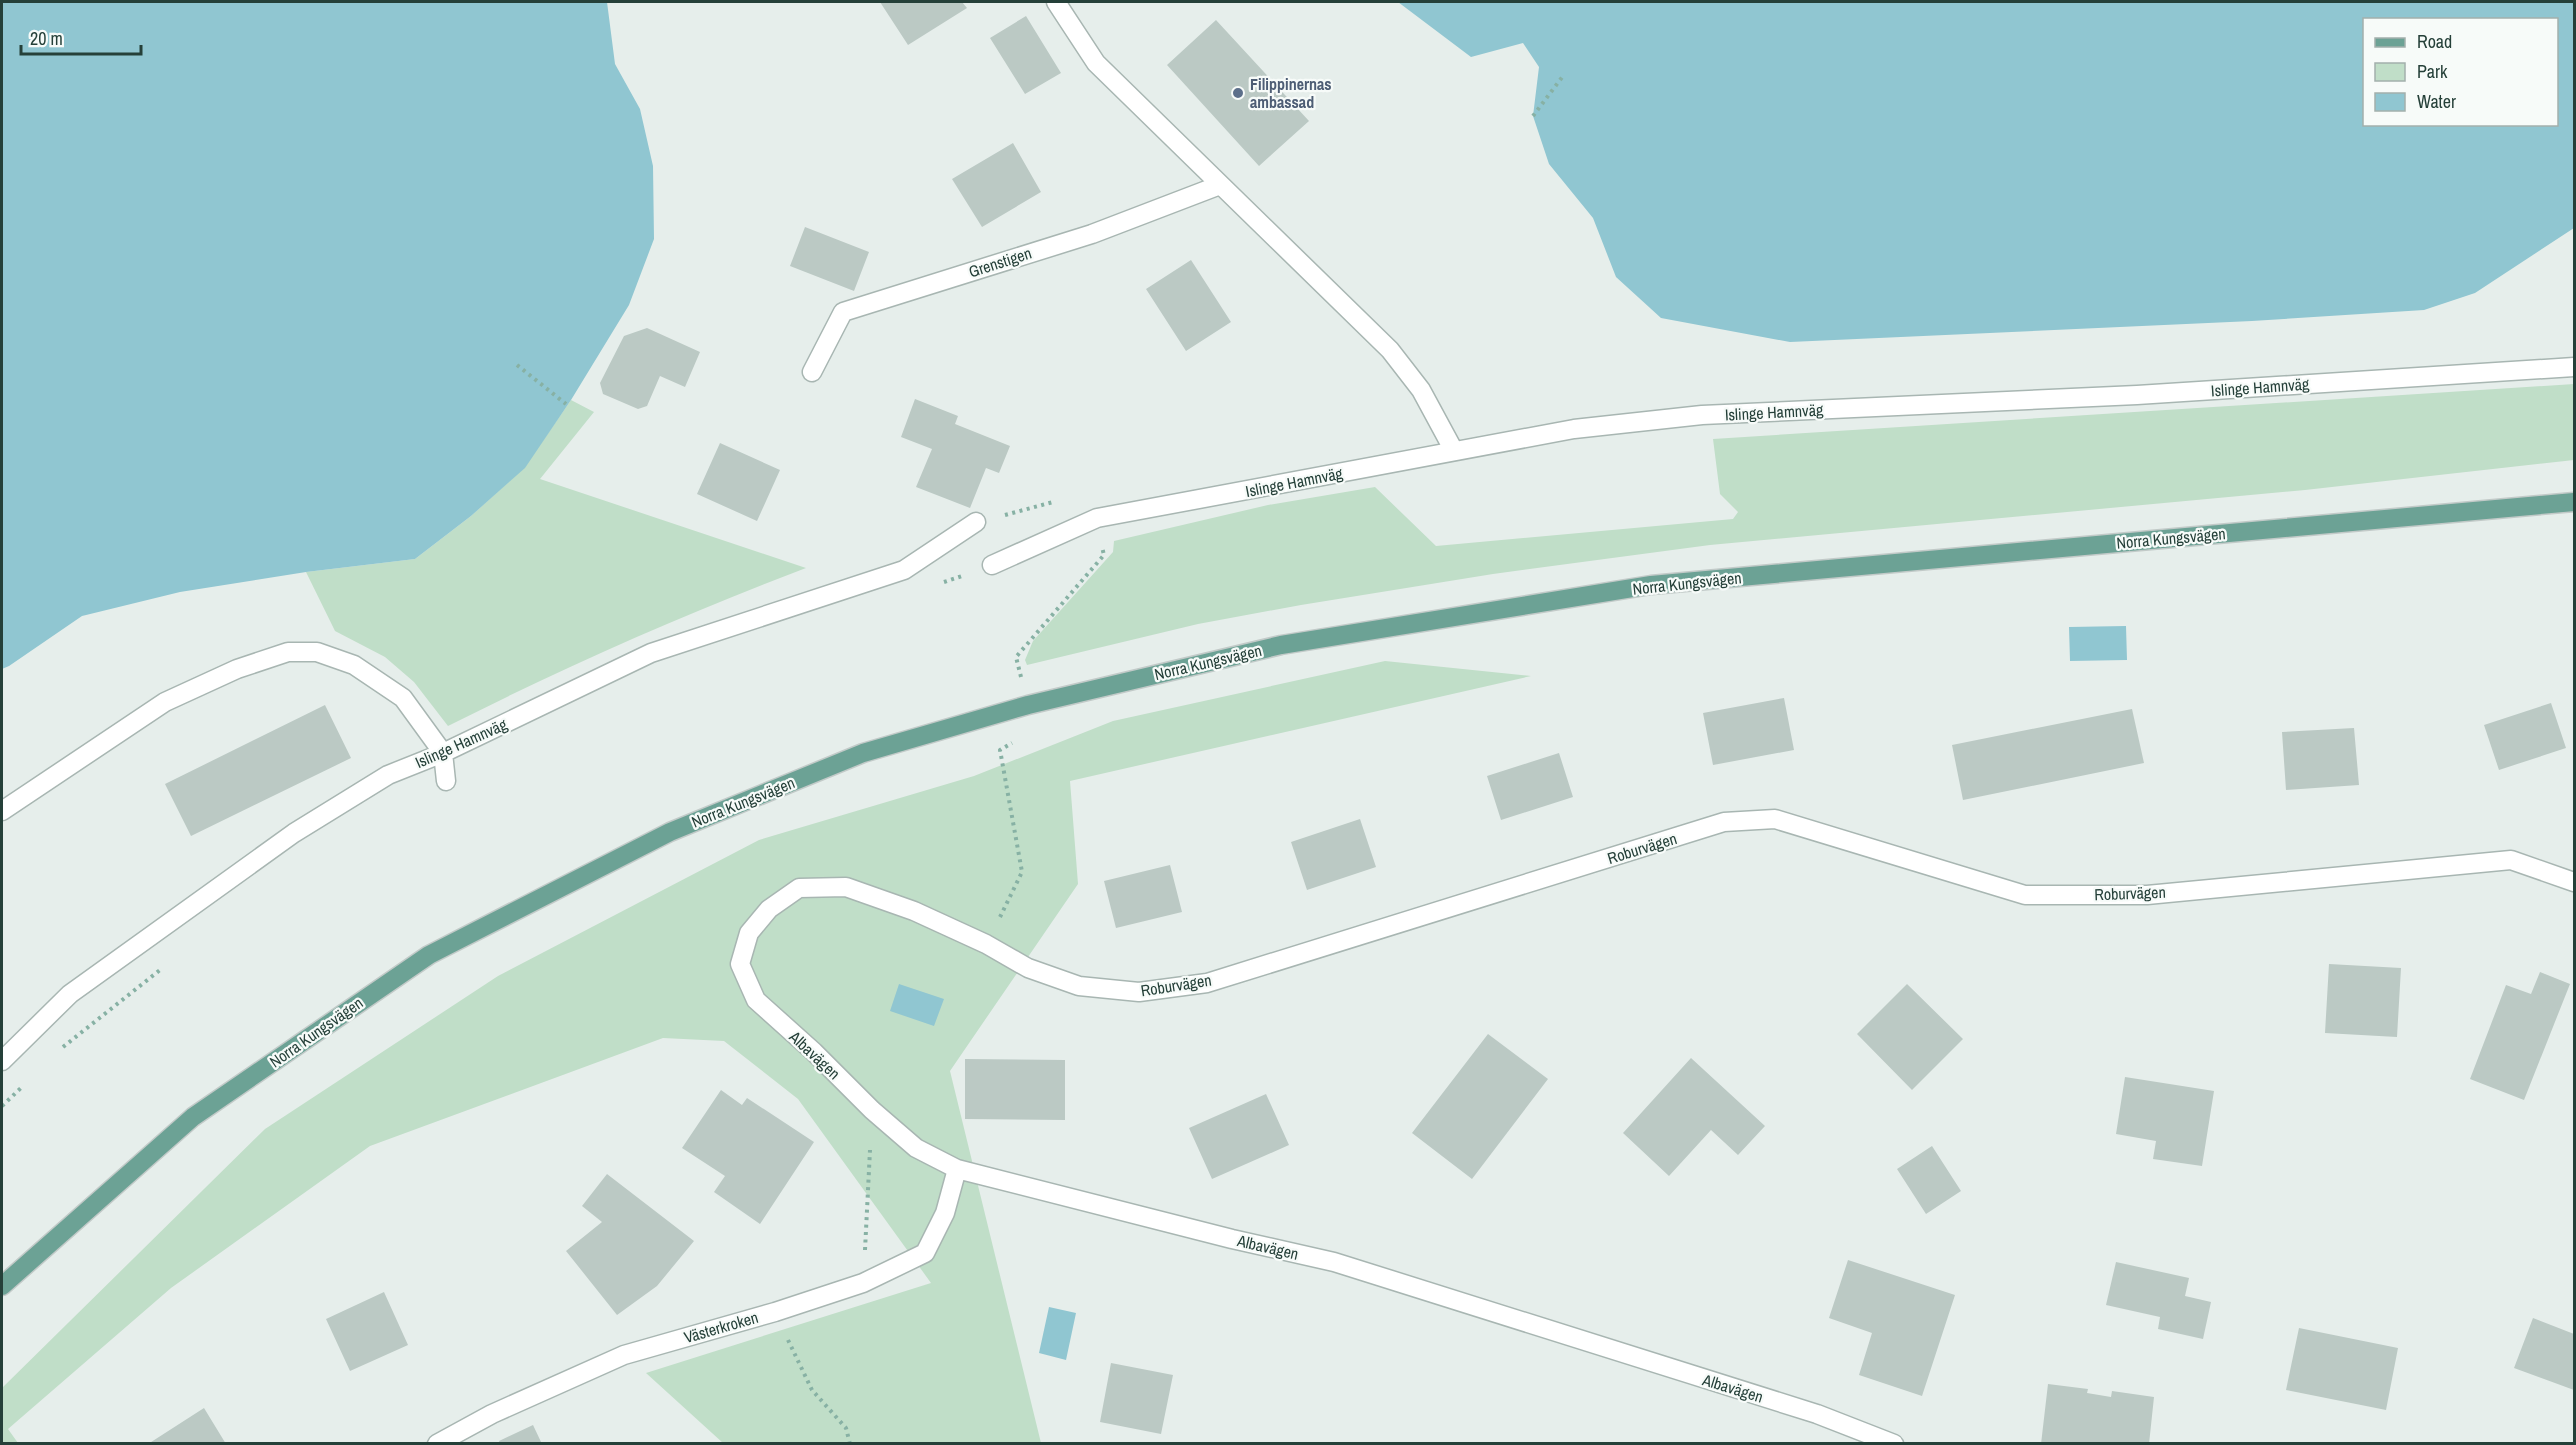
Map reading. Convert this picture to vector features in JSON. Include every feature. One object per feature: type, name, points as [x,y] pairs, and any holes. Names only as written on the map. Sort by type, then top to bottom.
[{"type":"main road","name":"Norra Kungsvägen","points":[[2,1286],[192,1118],[429,955],[669,832],[863,753],[1028,705],[1281,645],[1651,585],[2574,502]]},
{"type":"street","points":[[1056,2],[1096,63],[1390,350],[1421,390],[1454,451]]},
{"type":"street","name":"Grenstigen","points":[[812,372],[843,312],[1092,234],[1220,185]]},
{"type":"street","name":"Islinge Hamnväg","points":[[992,565],[1097,518],[1574,429],[1702,415],[2137,395],[2574,367]]},
{"type":"street","name":"Islinge Hamnväg","points":[[2,1061],[70,994],[294,833],[388,775],[442,753],[651,653],[904,570],[976,522]]},
{"type":"street","points":[[2,811],[165,702],[237,669],[288,652],[316,652],[354,665],[403,698],[442,753],[446,781]]},
{"type":"street","name":"Roburvägen","points":[[749,933],[769,909],[799,888],[846,887],[914,911],[986,944],[1028,968],[1079,986],[1139,992],[1207,983],[1724,822],[1775,819],[2025,895],[2147,895],[2511,860],[2574,882]]},
{"type":"street","name":"Albavägen","points":[[749,933],[741,964],[756,1000],[814,1052],[872,1110],[916,1148],[957,1169],[1232,1239],[1335,1262],[1817,1414],[1894,1443]]},
{"type":"street","name":"Västerkroken","points":[[437,1443],[492,1414],[624,1355],[775,1312],[863,1283],[925,1253],[945,1213],[957,1169]]},
{"type":"path","points":[[1533,116],[1563,76]]},
{"type":"path","points":[[517,365],[566,404]]},
{"type":"path","points":[[976,522],[1056,501]]},
{"type":"path","points":[[986,944],[1022,872],[1000,750],[1035,730],[1016,657],[1104,555],[1097,518]]},
{"type":"path","points":[[863,1283],[872,1110]]},
{"type":"path","points":[[775,1312],[812,1390],[846,1428],[850,1443]]},
{"type":"green space","points":[[2574,384],[2574,460],[2305,490],[1710,545],[1493,574],[1301,605],[1198,624],[1027,665],[1025,660],[1033,641],[1113,552],[1114,541],[1268,505],[1375,487],[1436,546],[1733,519],[1738,512],[1720,494],[1713,439]]},
{"type":"green space","points":[[571,400],[594,412],[540,479],[806,568],[625,642],[448,726],[414,682],[385,657],[335,631],[306,572],[415,559],[471,516],[524,468]]},
{"type":"green space","points":[[1385,661],[1531,676],[1070,781],[1078,884],[950,1071],[1041,1443],[723,1443],[646,1373],[931,1283],[798,1099],[724,1041],[663,1038],[370,1146],[171,1288],[8,1429],[18,1443],[2,1444],[2,1388],[265,1129],[498,976],[759,840],[974,776],[1113,721]]},
{"type":"water","points":[[2,2],[607,2],[615,64],[640,109],[653,166],[654,239],[629,305],[571,400],[525,468],[471,516],[415,559],[306,572],[180,592],[82,616],[2,669]]},
{"type":"water","points":[[1398,2],[2574,2],[2574,228],[2475,293],[2424,310],[2252,321],[1790,342],[1661,318],[1616,277],[1593,218],[1549,164],[1533,116],[1539,67],[1523,43],[1471,57]]},
{"type":"water","points":[[2126,626],[2127,660],[2070,661],[2069,627]]},
{"type":"water","points":[[899,984],[944,999],[934,1026],[890,1011]]},
{"type":"water","points":[[1049,1307],[1076,1313],[1066,1360],[1039,1353]]},
{"type":"building","points":[[880,2],[962,2],[967,8],[908,45]]},
{"type":"building","points":[[1026,16],[1061,73],[1025,94],[990,38]]},
{"type":"building","name":"Filippinernas ambassad","points":[[1216,20],[1309,121],[1259,166],[1167,65]]},
{"type":"building","points":[[1013,143],[1041,192],[982,227],[952,179]]},
{"type":"building","points":[[805,227],[869,252],[854,291],[790,266]]},
{"type":"building","points":[[1191,260],[1231,322],[1186,351],[1146,289]]},
{"type":"building","points":[[647,328],[700,352],[685,387],[660,376],[647,406],[638,409],[603,394],[600,383],[624,336]]},
{"type":"building","points":[[915,399],[958,416],[955,424],[1010,446],[999,473],[986,468],[970,508],[916,487],[932,449],[901,437]]},
{"type":"building","points":[[720,443],[780,470],[757,521],[697,494]]},
{"type":"building","points":[[1784,698],[1794,750],[1713,765],[1703,713]]},
{"type":"building","points":[[2551,703],[2566,748],[2499,770],[2484,725]]},
{"type":"building","points":[[325,705],[351,758],[191,836],[165,784]]},
{"type":"building","points":[[2132,709],[2144,763],[1963,800],[1952,745]]},
{"type":"building","points":[[2354,728],[2359,785],[2286,790],[2282,732]]},
{"type":"building","points":[[1559,753],[1573,797],[1501,820],[1487,776]]},
{"type":"building","points":[[1360,819],[1376,867],[1307,890],[1291,842]]},
{"type":"building","points":[[1170,865],[1182,912],[1116,928],[1104,881]]},
{"type":"building","points":[[2329,964],[2401,968],[2397,1037],[2325,1033]]},
{"type":"building","points":[[2540,972],[2570,984],[2524,1100],[2470,1079],[2506,985],[2531,994]]},
{"type":"building","points":[[1907,984],[1963,1039],[1912,1090],[1857,1034]]},
{"type":"building","points":[[1488,1034],[1548,1079],[1472,1179],[1412,1133]]},
{"type":"building","points":[[1691,1058],[1765,1126],[1738,1155],[1711,1130],[1669,1176],[1623,1133]]},
{"type":"building","points":[[965,1059],[1065,1060],[1065,1120],[965,1119]]},
{"type":"building","points":[[2125,1077],[2214,1091],[2202,1166],[2153,1159],[2156,1141],[2116,1134]]},
{"type":"building","points":[[721,1090],[742,1105],[747,1098],[814,1142],[760,1224],[714,1192],[725,1176],[682,1148]]},
{"type":"building","points":[[1266,1094],[1289,1145],[1212,1179],[1189,1128]]},
{"type":"building","points":[[1932,1146],[1961,1191],[1926,1214],[1897,1169]]},
{"type":"building","points":[[607,1174],[694,1241],[657,1286],[617,1315],[566,1251],[602,1222],[582,1206]]},
{"type":"building","points":[[1848,1260],[1955,1295],[1922,1396],[1859,1375],[1872,1333],[1829,1318]]},
{"type":"building","points":[[2116,1262],[2189,1278],[2185,1296],[2211,1302],[2203,1339],[2158,1329],[2160,1317],[2106,1305]]},
{"type":"building","points":[[384,1292],[408,1345],[350,1371],[326,1319]]},
{"type":"building","points":[[2533,1318],[2574,1334],[2574,1390],[2514,1368]]},
{"type":"building","points":[[2299,1328],[2398,1348],[2386,1410],[2286,1390]]},
{"type":"building","points":[[1111,1363],[1173,1375],[1161,1434],[1100,1422]]},
{"type":"building","points":[[2048,1384],[2088,1389],[2087,1393],[2111,1397],[2112,1391],[2154,1397],[2149,1444],[2041,1444]]},
{"type":"building","points":[[204,1408],[226,1444],[148,1444]]},
{"type":"building","points":[[533,1425],[542,1444],[500,1444],[499,1441]]},
{"type":"place","name":"Filippinernas ambassad","points":[[1238,93]]}]
